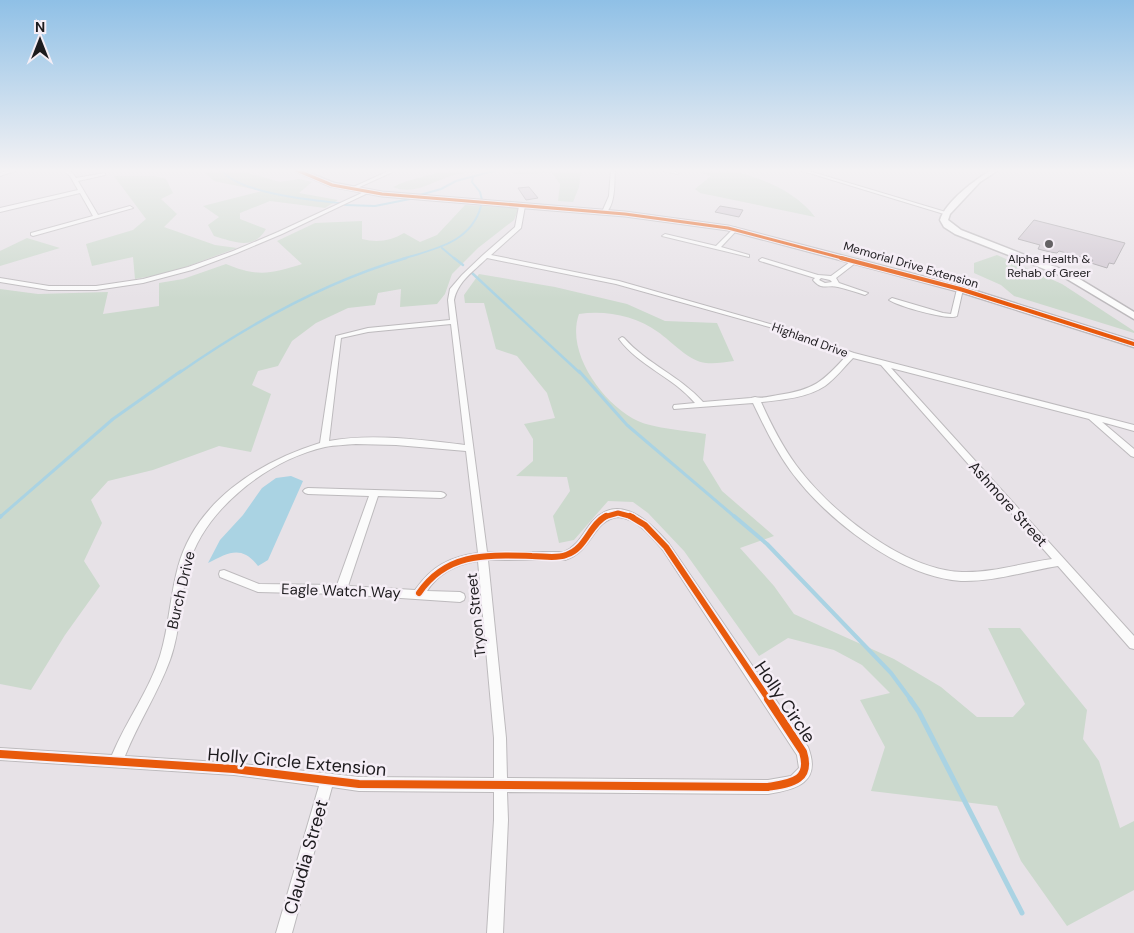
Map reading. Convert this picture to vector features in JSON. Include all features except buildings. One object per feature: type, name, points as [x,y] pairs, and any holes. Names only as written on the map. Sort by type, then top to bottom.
[{"type":"street","points":[[94,213],[96,217]]},
{"type":"street","points":[[32,234],[113,213]]},
{"type":"street","points":[[0,280],[33,288],[63,290],[114,285],[169,275],[223,258],[323,213]]},
{"type":"street","name":"Tryon Street","points":[[495,933],[501,786],[494,661],[470,449],[450,300],[453,289],[484,256],[518,228],[521,213]]},
{"type":"street","name":"Memorial Drive Extension","points":[[610,213],[682,220],[734,229],[960,289],[1134,344]]},
{"type":"street","points":[[946,213],[945,222],[954,230],[1065,274],[1134,316]]},
{"type":"street","points":[[717,248],[734,229]]},
{"type":"street","points":[[665,236],[747,256]]},
{"type":"street","name":"Highland Drive","points":[[484,256],[617,282],[775,327],[851,355],[1134,428]]},
{"type":"street","points":[[762,260],[834,281],[865,293]]},
{"type":"street","points":[[834,281],[856,260]]},
{"type":"street","points":[[892,300],[942,315],[954,316],[960,289]]},
{"type":"street","points":[[324,445],[338,337],[368,330],[453,322]]},
{"type":"street","points":[[622,339],[638,355],[683,385],[700,404]]},
{"type":"street","points":[[677,407],[776,397],[817,387],[826,382],[851,355]]},
{"type":"street","name":"Ashmore Street","points":[[883,363],[1134,644]]},
{"type":"street","points":[[755,399],[793,467],[815,493],[865,535],[912,564],[939,574],[964,576],[1060,562]]},
{"type":"street","points":[[1091,417],[1134,454]]},
{"type":"street","name":"Burch Drive","points":[[116,761],[124,739],[165,658],[185,560],[197,533],[229,496],[256,476],[283,460],[324,445],[365,442],[470,449]]},
{"type":"street","points":[[308,491],[441,495]]},
{"type":"street","points":[[341,590],[375,493]]},
{"type":"street","name":"Holly Circle","points":[[483,557],[567,555],[583,545],[604,516],[619,513],[635,518],[649,529],[666,548],[803,752],[808,763],[806,770],[795,780],[768,787],[501,786]]},
{"type":"street","points":[[420,593],[424,584],[437,570],[461,560],[483,557]]},
{"type":"street","name":"Eagle Watch Way","points":[[224,574],[258,588],[420,593],[460,597]]},
{"type":"street","name":"Holly Circle Extension","points":[[0,754],[234,769],[359,784],[501,786]]},
{"type":"street","name":"Claudia Street","points":[[284,933],[327,780]]},
{"type":"shaded area","points":[[141,213],[175,213],[177,214],[164,227],[215,245],[237,248],[169,273],[135,279],[133,257],[92,266],[86,244],[133,230],[146,219]]},
{"type":"shaded area","points":[[213,213],[241,213],[240,219],[266,229],[255,240],[243,243],[236,242],[214,236],[208,225],[219,217]]},
{"type":"shaded area","points":[[458,213],[517,213],[514,220],[478,248],[452,274],[445,294],[437,304],[400,307],[401,289],[378,293],[375,305],[348,308],[316,323],[292,341],[278,366],[258,371],[252,385],[271,394],[251,452],[219,446],[153,470],[108,481],[91,500],[102,523],[84,561],[100,586],[65,635],[31,690],[0,684],[0,289],[38,294],[108,292],[103,314],[159,306],[159,283],[183,279],[226,264],[247,271],[264,273],[302,264],[277,241],[315,223],[362,221],[362,239],[373,241],[384,241],[404,233],[420,242],[437,235]]},
{"type":"shaded area","points":[[794,213],[811,213],[815,217]]},
{"type":"shaded area","points":[[27,238],[60,248],[0,266],[0,251]]},
{"type":"shaded area","points":[[997,255],[1062,284],[1134,331],[1134,333],[1014,296],[1001,285],[974,273],[974,263]]},
{"type":"shaded area","points":[[479,274],[555,287],[627,304],[665,321],[717,323],[734,361],[700,362],[687,355],[649,326],[630,318],[600,313],[579,314],[576,329],[578,345],[590,376],[612,403],[638,421],[652,426],[706,434],[703,460],[722,491],[774,536],[740,548],[774,586],[794,614],[894,659],[941,687],[977,717],[1013,717],[1025,704],[988,628],[1020,628],[1087,710],[1083,739],[1099,761],[1120,828],[1134,821],[1134,890],[1067,926],[1021,861],[997,806],[871,791],[885,747],[860,700],[890,693],[862,665],[834,650],[788,638],[759,656],[684,551],[648,513],[633,502],[608,501],[574,540],[559,543],[553,516],[570,491],[567,477],[516,476],[533,461],[533,439],[524,424],[555,418],[547,393],[517,356],[496,349],[484,303],[465,303],[464,295]]},
{"type":"water","points":[[291,476],[303,481],[268,560],[258,566],[246,555],[235,553],[222,556],[208,563],[220,540],[243,515],[262,488],[276,478]]},
{"type":"waterway","points":[[402,259],[450,243],[469,228],[478,213]]},
{"type":"waterway","points":[[442,248],[455,259]]},
{"type":"waterway","points":[[179,373],[232,338],[288,306],[346,279],[406,258]]},
{"type":"waterway","points":[[454,258],[463,265]]},
{"type":"waterway","points":[[472,273],[580,373]]},
{"type":"waterway","points":[[1,516],[113,419],[181,371]]},
{"type":"waterway","points":[[579,371],[627,425],[735,517]]},
{"type":"waterway","points":[[734,516],[767,544],[891,673],[911,700]]},
{"type":"waterway","points":[[910,699],[919,712],[1022,913]]},
{"type":"cycle path","points":[[607,213],[728,228],[960,289],[1134,344]]},
{"type":"cycle path","points":[[0,754],[234,769],[359,784],[768,787],[792,782],[803,775],[806,769],[803,752],[666,547],[645,525],[632,516],[618,513],[609,514],[601,518],[580,547],[565,556],[502,555],[469,558],[454,562],[440,569],[429,579],[419,593]]},
{"type":"place","name":"Alpha Health & Rehab of Greer","points":[[1049,244]]}]
